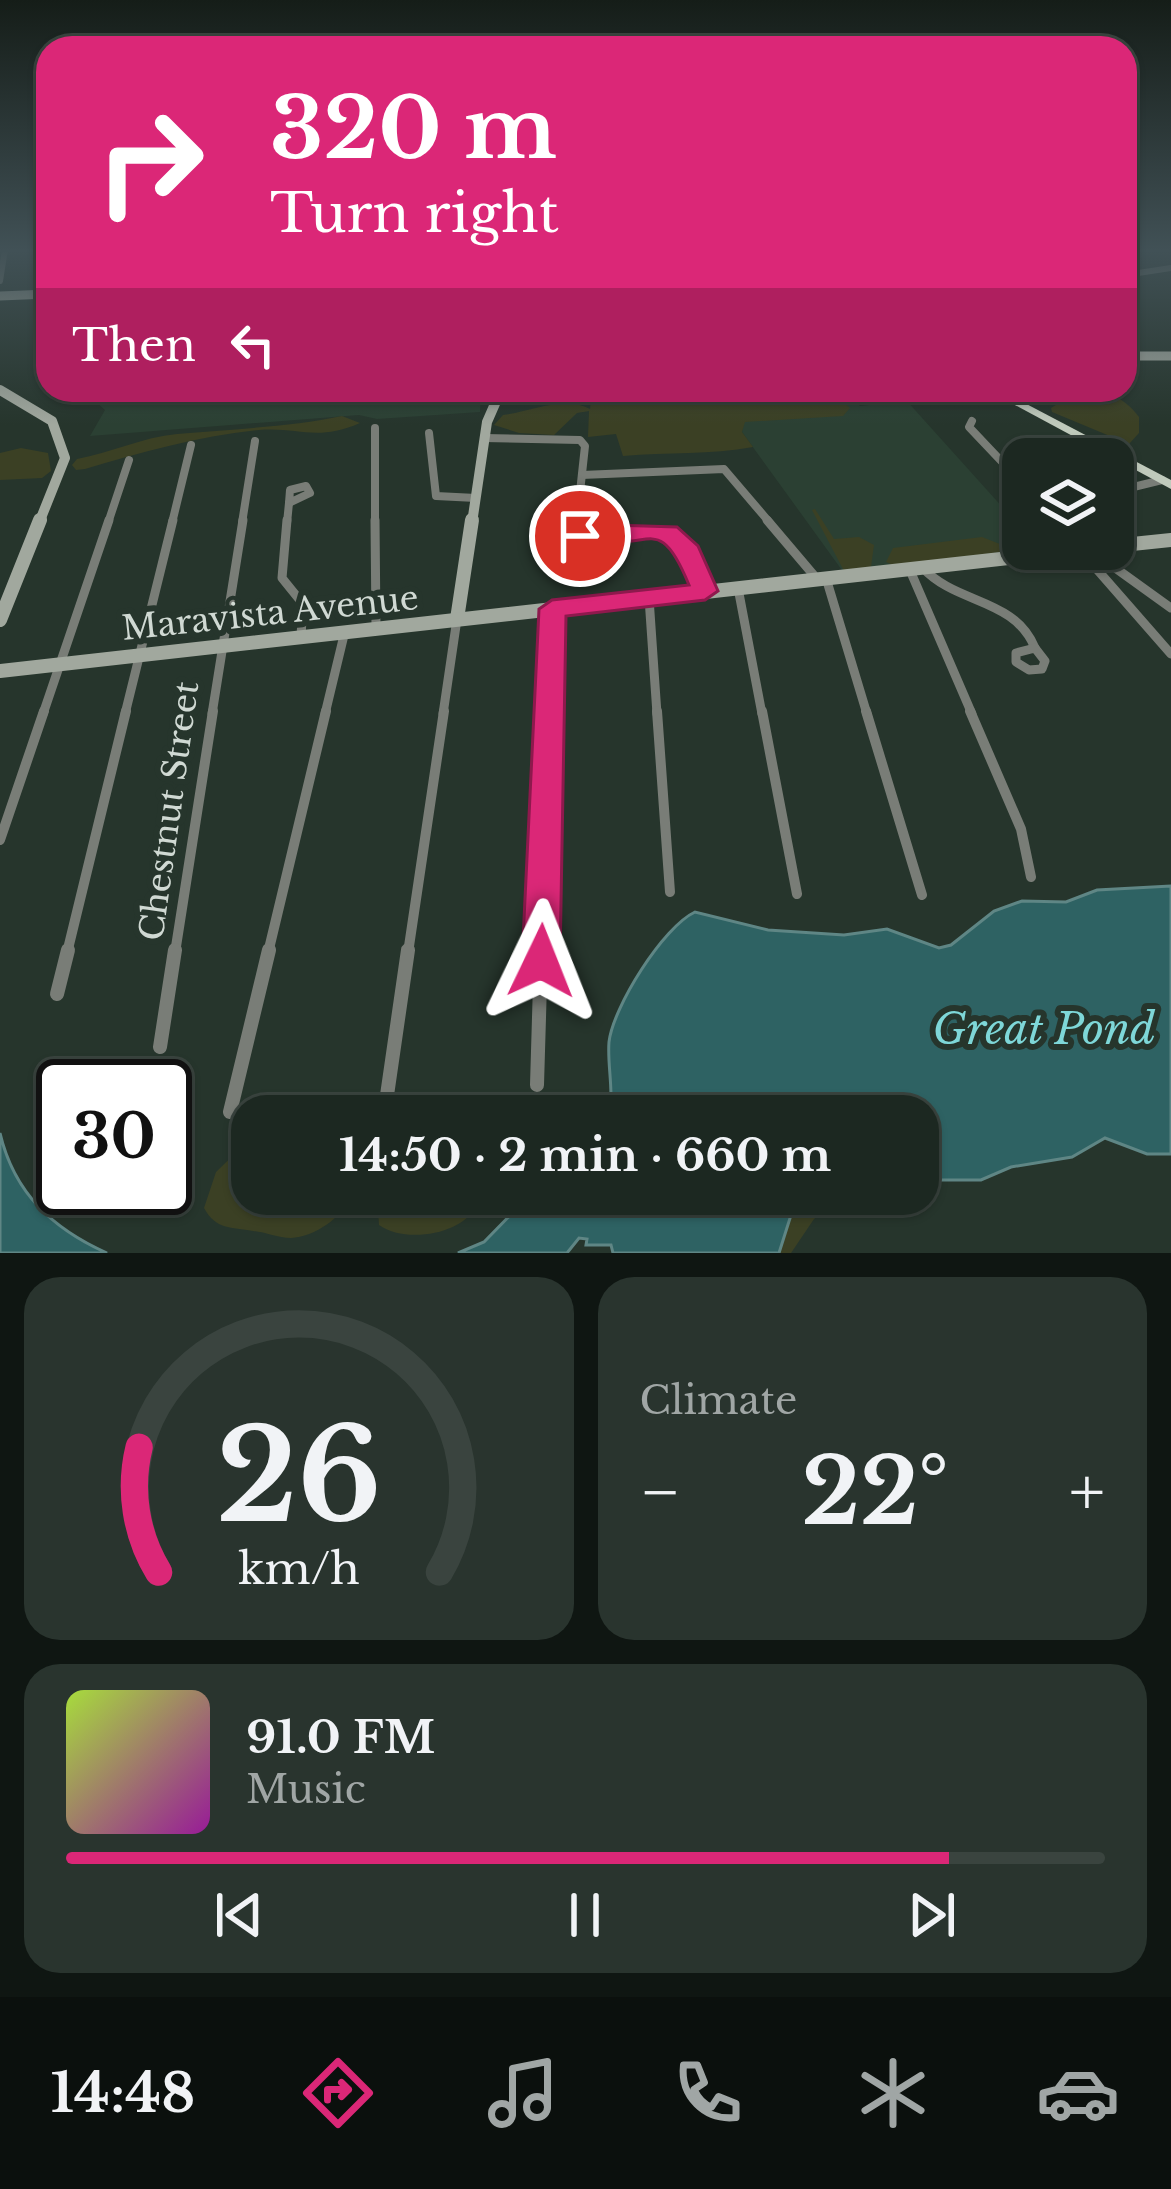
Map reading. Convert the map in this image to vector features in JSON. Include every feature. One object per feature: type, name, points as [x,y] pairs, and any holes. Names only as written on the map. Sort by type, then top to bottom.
[{"type":"main road","points":[[1137,356],[1171,356]]},
{"type":"main road","points":[[0,390],[52,422],[65,458],[0,620]]},
{"type":"main road","name":"Maravista Avenue","points":[[0,671],[457,619],[484,439],[495,402]]},
{"type":"main road","points":[[1014,402],[1166,483]]},
{"type":"main road","points":[[1134,544],[1171,540]]},
{"type":"main road","points":[[457,619],[1002,558]]},
{"type":"street","points":[[972,421],[968,427],[1002,462]]},
{"type":"street","points":[[375,428],[376,627]]},
{"type":"street","points":[[429,433],[436,496],[476,498]]},
{"type":"street","points":[[484,439],[580,440],[585,446],[580,492]]},
{"type":"street","name":"Chestnut Street","points":[[160,1047],[254,441]]},
{"type":"street","points":[[58,994],[191,445]]},
{"type":"street","points":[[0,840],[129,460]]},
{"type":"street","points":[[582,475],[724,469],[822,578],[922,895]]},
{"type":"street","points":[[1134,489],[1166,483]]},
{"type":"street","points":[[289,503],[281,572],[286,586],[303,604],[302,636]]},
{"type":"street","points":[[607,532],[649,529],[674,535],[686,546],[705,591]]},
{"type":"street","points":[[915,568],[941,589],[1013,615],[1028,628],[1035,648]]},
{"type":"street","points":[[915,568],[1021,829],[1031,877]]},
{"type":"street","points":[[1103,570],[1169,648]]},
{"type":"street","points":[[1116,570],[1171,608]]},
{"type":"street","points":[[738,588],[797,894]]},
{"type":"street","points":[[649,598],[670,892]]},
{"type":"street","points":[[537,1085],[552,609]]},
{"type":"street","points":[[387,1095],[457,619]]},
{"type":"street","points":[[230,1112],[345,631]]},
{"type":"shaded area","points":[[96,402],[480,402],[480,412],[377,419],[359,415],[90,436],[105,410]]},
{"type":"shaded area","points":[[591,402],[844,402],[850,408],[843,416],[745,422],[742,432],[753,447],[623,456],[616,434],[588,437],[589,411],[577,413],[554,435],[519,433],[494,425],[503,415],[547,406],[590,409]]},
{"type":"shaded area","points":[[754,402],[856,402],[860,406],[908,402],[1002,507],[1002,554],[844,573],[742,432],[746,411]]},
{"type":"shaded area","points":[[1061,402],[1124,402],[1139,417],[1139,433],[1134,438],[1115,438],[1052,412]]},
{"type":"shaded area","points":[[342,416],[360,423],[320,433],[237,433],[85,469],[76,470],[72,465],[77,459],[164,436]]},
{"type":"shaded area","points":[[21,448],[48,453],[51,471],[42,478],[0,480],[0,453]]},
{"type":"shaded area","points":[[815,509],[834,539],[859,537],[874,545],[871,567],[844,571]]},
{"type":"shaded area","points":[[982,537],[1002,545],[1002,552],[895,566],[886,562],[893,548]]},
{"type":"shaded area","points":[[231,1157],[231,1215],[338,1215],[318,1230],[291,1238],[219,1224],[204,1208],[216,1172]]},
{"type":"shaded area","points":[[378,1215],[470,1215],[448,1229],[418,1235],[379,1225]]},
{"type":"shaded area","points":[[791,1215],[819,1215],[791,1253],[779,1253]]},
{"type":"water","name":"Great Pond","points":[[1171,886],[1171,1154],[1147,1154],[1105,1138],[1072,1157],[1011,1167],[981,1180],[939,1180],[939,1095],[611,1095],[609,1042],[620,1009],[655,950],[695,912],[768,930],[844,935],[887,929],[939,948],[951,945],[994,911],[1022,901],[1066,902],[1097,890]]},
{"type":"water","points":[[0,1133],[15,1174],[36,1204],[36,1215],[48,1215],[69,1233],[107,1253],[0,1253]]},
{"type":"water","points":[[510,1215],[791,1215],[779,1253],[613,1253],[611,1245],[586,1245],[587,1239],[579,1238],[567,1253],[458,1253],[484,1242]]},
{"type":"route","points":[[541,961],[552,609],[705,591],[686,546],[669,532],[607,532],[585,521],[573,527],[580,536]]}]
